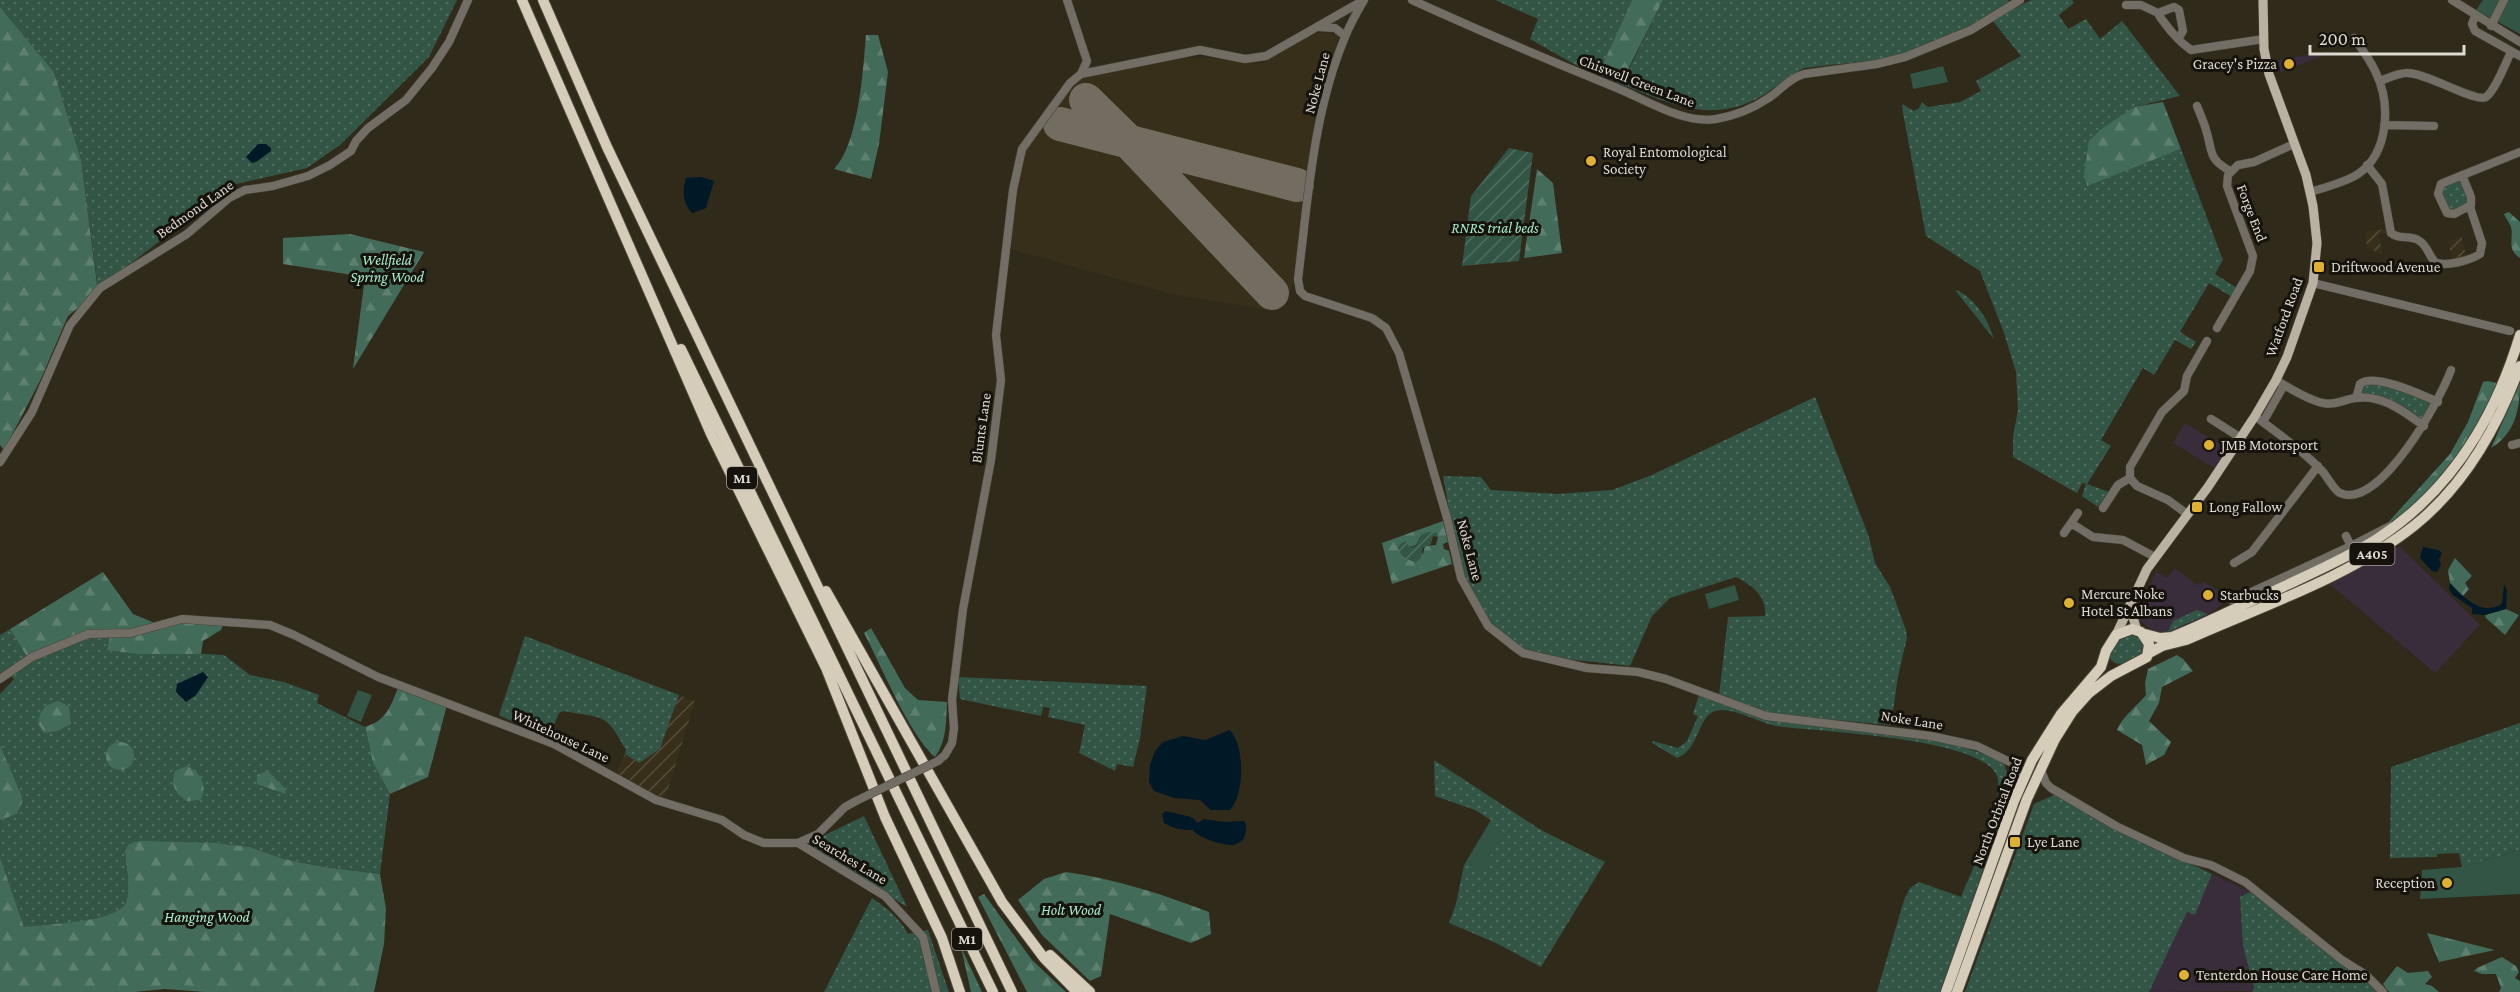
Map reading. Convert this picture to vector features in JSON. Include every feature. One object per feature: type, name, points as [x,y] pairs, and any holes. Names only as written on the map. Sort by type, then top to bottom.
[{"type":"highway","name":"M1","points":[[522,0],[705,402],[993,992]]},
{"type":"highway","name":"M1","points":[[543,0],[608,147],[1012,992]]},
{"type":"highway","points":[[578,126],[603,190],[711,434],[826,668],[885,817],[942,938],[958,992]]},
{"type":"highway","name":"A405","points":[[2141,632],[2160,638],[2172,636],[2235,603],[2319,570],[2369,543],[2401,521],[2435,490],[2477,436],[2502,387],[2515,333]]},
{"type":"highway","name":"A405","points":[[2149,653],[2162,646],[2186,640],[2331,575],[2394,540],[2417,523],[2445,495],[2480,452],[2508,397],[2520,366]]},
{"type":"highway","points":[[766,479],[882,694],[1014,919],[1044,958],[1077,992]]},
{"type":"highway","points":[[2369,543],[2387,539],[2394,540]]},
{"type":"highway","points":[[2127,630],[2141,632],[2149,644],[2149,653],[2144,660],[2122,670],[2110,665],[2105,657],[2116,635],[2127,630]]},
{"type":"highway","name":"North Orbital Road","points":[[1957,992],[2030,791],[2036,763],[2051,727],[2101,667],[2105,657]]},
{"type":"highway","name":"North Orbital Road","points":[[1946,992],[2021,783],[2080,702],[2097,686],[2122,670]]},
{"type":"highway","points":[[1014,919],[1090,992]]},
{"type":"main road","name":"Watford Road","points":[[2116,635],[2155,557],[2241,438],[2259,419],[2280,382],[2313,283],[2317,243],[2310,192],[2272,86],[2264,39],[2263,0]]},
{"type":"main road","points":[[2130,608],[2141,632]]},
{"type":"street","name":"Bedmond Lane","points":[[0,462],[33,412],[70,325],[100,288],[187,234],[229,198],[245,190],[273,186],[308,176],[351,151],[356,141],[368,128],[406,100],[432,68],[450,42],[468,0]]},
{"type":"street","points":[[1067,0],[1087,61],[1096,72]]},
{"type":"street","points":[[1081,74],[1200,50],[1245,59],[1266,56],[1364,0]]},
{"type":"street","name":"Noke Lane","points":[[1364,0],[1345,36],[1325,98],[1310,177],[1298,279],[1300,291],[1305,296],[1372,318],[1386,328],[1399,353],[1447,518],[1461,578],[1483,620],[1495,634],[1523,653],[1587,668],[1638,672],[1666,679],[1766,716],[1879,728],[1941,738],[1977,747],[2012,763]]},
{"type":"street","name":"Chiswell Green Lane","points":[[1412,0],[1555,64],[1678,114],[1703,119],[1716,119],[1752,107],[1767,99],[1791,79],[1804,74],[1877,64],[1924,51],[1971,30],[2020,0]]},
{"type":"street","points":[[2452,0],[2520,42]]},
{"type":"street","points":[[2491,26],[2504,0]]},
{"type":"street","points":[[2126,5],[2141,5],[2158,13],[2178,39],[2193,50],[2264,39]]},
{"type":"street","points":[[2158,13],[2172,8],[2179,10],[2183,31],[2178,39]]},
{"type":"street","points":[[2475,16],[2472,24],[2475,31],[2520,56]]},
{"type":"street","name":"Noke Lane","points":[[1319,27],[1335,28],[1345,36]]},
{"type":"street","points":[[2310,192],[2350,178],[2367,165],[2380,146],[2384,125],[2384,98],[2380,81],[2354,38]]},
{"type":"street","points":[[2380,81],[2398,75],[2412,74],[2441,81],[2473,98],[2482,98],[2490,94],[2511,52]]},
{"type":"street","name":"Blunts Lane","points":[[835,817],[856,801],[938,760],[945,755],[952,743],[954,728],[952,700],[963,609],[991,460],[1001,380],[996,335],[1006,245],[1020,159],[1022,149],[1070,83],[1081,74],[1087,61]]},
{"type":"street","name":"Forge End","points":[[2197,106],[2206,130],[2210,153],[2218,163],[2230,171]]},
{"type":"street","points":[[2384,125],[2434,126]]},
{"type":"street","name":"Forge End","points":[[2217,328],[2250,271],[2253,256],[2227,186],[2230,171],[2238,165],[2254,162],[2294,144]]},
{"type":"street","points":[[2470,207],[2454,214],[2447,213],[2438,194],[2441,184],[2520,152]]},
{"type":"street","points":[[2367,165],[2382,184],[2391,233],[2397,237],[2418,240],[2436,263],[2444,264],[2467,260],[2480,254],[2482,243],[2470,207],[2472,200],[2463,175]]},
{"type":"street","points":[[2313,283],[2515,333]]},
{"type":"street","points":[[2187,514],[2164,497],[2137,486],[2130,478],[2130,464],[2162,412],[2184,391],[2187,376],[2207,342]]},
{"type":"street","points":[[2259,419],[2318,466],[2337,491],[2348,495],[2372,485],[2402,456],[2438,402],[2451,370]]},
{"type":"street","points":[[2356,398],[2360,384],[2368,380],[2392,385],[2438,402]]},
{"type":"street","points":[[2280,382],[2321,403],[2372,398],[2387,403],[2424,426]]},
{"type":"street","points":[[2211,420],[2241,438]]},
{"type":"street","points":[[2234,563],[2252,552],[2318,466]]},
{"type":"street","points":[[2103,508],[2118,485],[2130,478]]},
{"type":"street","points":[[2064,533],[2078,513]]},
{"type":"street","points":[[2235,603],[2246,597],[2245,595],[2401,521]]},
{"type":"street","points":[[2071,523],[2093,537],[2117,538],[2155,557]]},
{"type":"street","points":[[2346,536],[2351,546]]},
{"type":"street","name":"Whitehouse Lane","points":[[0,679],[32,657],[88,634],[131,633],[182,619],[270,625],[294,634],[378,677],[554,744],[656,800],[722,820],[744,836],[764,843],[798,843],[818,834],[835,817]]},
{"type":"street","points":[[2021,783],[2012,763],[2036,763],[2051,788],[2115,826],[2184,858],[2211,865],[2245,882],[2342,960],[2366,975],[2383,992]]},
{"type":"street","points":[[2030,791],[2041,787],[2051,788]]},
{"type":"street","name":"Searches Lane","points":[[798,843],[885,897],[923,937],[936,992]]},
{"type":"shaded area","points":[[1327,32],[1339,36],[1322,83],[1292,288],[1273,311],[1171,294],[1010,249],[1016,191],[1024,150],[1070,87],[1082,78],[1177,59],[1206,58],[1263,63],[1310,35]]},
{"type":"shaded area","points":[[2336,51],[2280,72],[2278,60]]},
{"type":"shaded area","points":[[2386,229],[2386,234],[2379,234],[2382,254],[2367,248],[2365,232]]},
{"type":"shaded area","points":[[2462,237],[2466,256],[2452,259],[2448,241]]},
{"type":"shaded area","points":[[2185,423],[2228,449],[2214,468],[2173,443]]},
{"type":"shaded area","points":[[2399,546],[2480,625],[2435,673],[2330,584]]},
{"type":"shaded area","points":[[2175,568],[2197,585],[2204,582],[2230,598],[2205,617],[2169,632],[2153,631],[2136,618],[2156,571],[2167,578]]},
{"type":"shaded area","points":[[679,695],[695,701],[665,799],[616,774],[625,754],[639,763],[660,749]]},
{"type":"shaded area","points":[[2212,874],[2250,892],[2240,897],[2243,946],[2254,991],[2149,992],[2187,911],[2195,915]]},
{"type":"green space","points":[[0,0],[457,0],[429,57],[340,145],[307,168],[232,185],[98,289],[81,159],[54,72],[0,7]]},
{"type":"green space","points":[[1495,0],[1632,0],[1601,68],[1613,74],[1610,79],[1579,67],[1530,39],[1538,19]]},
{"type":"green space","points":[[1632,0],[1663,0],[1623,79],[1601,68]]},
{"type":"green space","points":[[1663,0],[2009,1],[1982,19],[1923,48],[1881,59],[1804,68],[1762,96],[1743,105],[1706,110],[1671,103],[1616,82],[1618,77],[1624,79]]},
{"type":"green space","points":[[2031,0],[2072,0],[2074,3],[2059,15],[2068,29],[2086,19],[2100,39],[2122,21],[2180,96],[2134,107],[2118,119],[2086,157],[2086,185],[2181,149],[2223,260],[2215,274],[2237,288],[2232,297],[2209,283],[2180,332],[2196,342],[2191,349],[2175,340],[2154,375],[2143,368],[2101,440],[2111,446],[2087,484],[2109,492],[2098,507],[2082,496],[2086,484],[2082,483],[2077,493],[2013,457],[2013,436],[2018,410],[2016,372],[2004,333],[1980,271],[1926,236],[1903,113],[1902,104],[1914,111],[1922,102],[1928,107],[1960,102],[1981,91],[1976,81],[2021,56],[1992,20]]},
{"type":"green space","points":[[2483,0],[2520,0],[2520,34],[2476,10]]},
{"type":"green space","points":[[0,7],[54,72],[81,159],[98,292],[68,316],[40,381],[4,450],[0,445]]},
{"type":"green space","points":[[866,35],[878,35],[888,72],[879,144],[871,179],[834,169],[849,142],[854,125]]},
{"type":"green space","points":[[1943,66],[1948,82],[1913,89],[1910,74]]},
{"type":"green space","points":[[2163,102],[2181,149],[2087,186],[2084,173],[2089,141],[2100,130],[2134,107]]},
{"type":"green space","name":"RNRS trial beds","points":[[1509,148],[1533,153],[1519,261],[1462,266],[1471,196]]},
{"type":"green space","points":[[1537,169],[1553,183],[1562,253],[1524,258]]},
{"type":"green space","points":[[2457,180],[2463,183],[2469,204],[2451,212],[2440,192],[2441,187]]},
{"type":"green space","points":[[2509,212],[2520,222],[2520,258],[2513,251],[2512,231],[2504,214]]},
{"type":"green space","name":"Wellfield Spring Wood","points":[[350,234],[424,252],[353,369],[365,277],[283,264],[283,238]]},
{"type":"green space","points":[[1955,290],[1962,293],[1980,310],[1994,339]]},
{"type":"green space","points":[[2364,382],[2387,385],[2432,402],[2422,421],[2364,395],[2361,390]]},
{"type":"green space","points":[[2483,382],[2497,383],[2489,403],[2466,444],[2436,483],[2402,515],[2384,527],[2450,454],[2468,422]]},
{"type":"green space","points":[[2520,383],[2519,402],[2511,428],[2506,436],[2491,448]]},
{"type":"green space","points":[[1815,397],[1869,537],[1875,563],[1890,587],[1906,630],[1907,638],[1898,676],[1891,725],[1771,714],[1719,696],[1728,617],[1765,616],[1761,597],[1748,584],[1736,577],[1670,598],[1652,616],[1630,666],[1543,655],[1516,645],[1495,629],[1479,608],[1459,557],[1443,476],[1481,477],[1491,490],[1558,494],[1612,490],[1652,475]]},
{"type":"green space","points":[[1443,521],[1448,542],[1443,544],[1444,549],[1449,551],[1452,564],[1392,584],[1382,543]],"holes":[[[1430,532],[1438,537],[1436,545],[1425,546],[1423,554],[1409,547],[1416,545],[1421,535]]]},
{"type":"green space","points":[[1430,532],[1437,533],[1438,537],[1433,536],[1431,544],[1423,548],[1420,560],[1417,562],[1405,558],[1398,547],[1400,544],[1406,541],[1409,547],[1416,546],[1421,535]]},
{"type":"green space","points":[[2455,558],[2472,576],[2465,583],[2469,589],[2462,597],[2450,583],[2448,570]]},
{"type":"green space","points":[[103,572],[133,614],[157,624],[131,631],[87,632],[50,645],[27,657],[10,629]]},
{"type":"green space","points":[[1735,585],[1739,600],[1709,609],[1705,594]]},
{"type":"green space","points":[[2506,609],[2519,615],[2505,635],[2485,615]]},
{"type":"green space","points":[[2197,610],[2208,614],[2168,632],[2173,621]]},
{"type":"green space","points":[[181,623],[224,623],[221,630],[203,641],[201,654],[137,654],[107,650],[110,637],[140,635]]},
{"type":"green space","points":[[871,628],[905,688],[918,700],[947,702],[944,738],[935,757],[915,733],[896,699],[864,633]]},
{"type":"green space","points":[[10,629],[27,657],[0,675],[0,635]]},
{"type":"green space","points":[[2132,633],[2145,640],[2144,654],[2126,663],[2113,661],[2109,657],[2115,645]]},
{"type":"green space","points":[[525,636],[679,695],[660,749],[639,763],[625,754],[626,750],[608,723],[588,715],[564,711],[559,713],[548,738],[499,715]]},
{"type":"green space","points":[[86,637],[110,637],[108,650],[137,654],[169,652],[224,655],[250,675],[284,682],[319,695],[317,703],[365,727],[373,763],[390,794],[380,874],[324,867],[284,859],[250,847],[216,843],[125,851],[128,892],[126,903],[120,910],[110,915],[80,922],[24,927],[0,857],[0,820],[17,814],[22,803],[22,796],[0,745],[0,694],[14,679],[10,675],[34,659]]},
{"type":"green space","points":[[2177,655],[2193,671],[2162,687],[2159,703],[2149,721],[2171,742],[2164,755],[2146,765],[2142,745],[2117,730],[2126,716],[2146,695],[2145,683],[2148,669]]},
{"type":"green space","points":[[958,677],[1147,686],[1140,738],[1133,767],[1117,764],[1115,771],[1079,753],[1085,725],[1048,717],[1050,708],[1043,707],[1041,716],[960,699]]},
{"type":"green space","points":[[398,688],[447,705],[428,777],[390,794],[373,763],[365,727],[383,717]]},
{"type":"green space","points":[[358,690],[372,695],[361,722],[347,716]]},
{"type":"green space","points":[[1699,695],[1754,714],[1893,731],[1956,745],[1994,757],[2004,763],[2009,784],[2009,800],[1998,822],[1940,992],[1877,992],[1904,900],[1910,888],[1919,882],[1961,897],[1997,802],[1997,776],[1985,763],[1962,753],[1931,745],[1860,734],[1776,726],[1722,710],[1709,714],[1690,748],[1677,758],[1652,743],[1653,741],[1678,748],[1687,741],[1698,716],[1693,714]]},
{"type":"green space","points":[[59,701],[69,707],[71,724],[57,731],[44,733],[38,723],[40,714],[47,706]]},
{"type":"green space","points":[[2520,723],[2520,850],[2462,867],[2459,853],[2437,854],[2437,857],[2390,858],[2391,767]]},
{"type":"green space","points":[[120,742],[130,746],[134,756],[130,766],[120,770],[110,766],[106,756],[110,746]]},
{"type":"green space","points":[[0,745],[22,796],[22,803],[17,814],[0,820]]},
{"type":"green space","points":[[1434,760],[1541,830],[1605,862],[1541,967],[1496,943],[1449,923],[1456,904],[1464,865],[1491,820],[1475,810],[1435,796]]},
{"type":"green space","points":[[187,766],[192,768],[202,780],[204,790],[200,800],[187,801],[179,795],[175,788],[173,780],[175,771]]},
{"type":"green space","points":[[268,771],[285,789],[286,794],[257,784],[257,775]]},
{"type":"green space","points":[[2056,794],[2102,823],[2212,874],[2195,915],[2187,912],[2149,992],[1965,992],[2034,804]]},
{"type":"green space","points":[[864,816],[907,907],[813,849],[819,838]]},
{"type":"green space","points":[[1490,823],[1504,832],[1482,870],[1467,861]]},
{"type":"green space","name":"Hanging Wood","points":[[140,841],[216,843],[250,847],[284,859],[380,874],[386,909],[384,944],[374,992],[205,992],[165,989],[134,992],[0,992],[0,857],[24,927],[64,923],[96,918],[120,909],[126,902],[128,891],[125,851],[129,844]]},
{"type":"green space","points":[[2520,850],[2520,894],[2420,899],[2422,870],[2462,867]]},
{"type":"green space","name":"Holt Wood","points":[[1066,872],[1139,888],[1209,912],[1211,934],[1191,943],[1110,914],[1101,976],[1090,981],[1042,935],[1018,900],[1044,879]]},
{"type":"green space","points":[[2250,892],[2379,992],[2252,992],[2254,988],[2243,946],[2240,897]]},
{"type":"green space","points":[[984,894],[1032,960],[1066,992],[1027,992],[978,897]]},
{"type":"green space","points":[[872,898],[897,918],[908,934],[928,930],[949,992],[824,992]]},
{"type":"green space","points":[[2427,933],[2495,950],[2439,962]]},
{"type":"green space","points":[[961,947],[982,992],[971,992]]},
{"type":"green space","points":[[2502,957],[2516,966],[2519,972],[2515,978],[2520,981],[2520,992],[2499,992],[2501,988],[2496,974],[2482,974],[2474,971]]},
{"type":"green space","points":[[2397,966],[2408,973],[2428,971],[2432,977],[2425,984],[2439,992],[2389,992],[2383,984]]},
{"type":"water","points":[[258,144],[266,144],[271,151],[252,163],[246,157]]},
{"type":"water","points":[[701,177],[714,181],[706,208],[692,213],[685,201],[686,178]]},
{"type":"water","points":[[2423,547],[2442,553],[2439,559],[2441,565],[2437,572],[2432,571],[2420,558]]},
{"type":"water","points":[[2450,583],[2473,603],[2487,608],[2502,604],[2504,584],[2507,591],[2506,609],[2485,615],[2472,614],[2472,608],[2453,595],[2449,589]]},
{"type":"water","points":[[203,672],[208,677],[196,695],[186,702],[176,692],[177,684]]},
{"type":"water","points":[[1230,730],[1241,758],[1241,782],[1230,810],[1211,810],[1200,800],[1174,798],[1154,791],[1149,782],[1150,765],[1155,751],[1163,742],[1183,736],[1205,740]]},
{"type":"water","points":[[1166,811],[1191,817],[1198,823],[1204,819],[1224,822],[1244,821],[1246,833],[1243,840],[1234,845],[1218,843],[1200,836],[1193,830],[1178,829],[1164,823],[1162,814]]},
{"type":"runway","points":[[1086,100],[1130,143],[1272,293]]},
{"type":"runway","points":[[1060,124],[1297,185]]},
{"type":"place","name":"Gracey's Pizza","points":[[2289,64]]},
{"type":"place","name":"Royal Entomological Society","points":[[1591,161]]},
{"type":"place","name":"Driftwood Avenue","points":[[2319,267]]},
{"type":"place","name":"JMB Motorsport","points":[[2209,445]]},
{"type":"place","name":"Long Fallow","points":[[2197,507]]},
{"type":"place","name":"Starbucks","points":[[2208,595]]},
{"type":"place","name":"Mercure Noke Hotel St Albans","points":[[2069,603]]},
{"type":"place","name":"Lye Lane","points":[[2015,842]]},
{"type":"place","name":"Reception","points":[[2447,883]]},
{"type":"place","name":"Tenterdon House Care Home","points":[[2184,975]]}]
